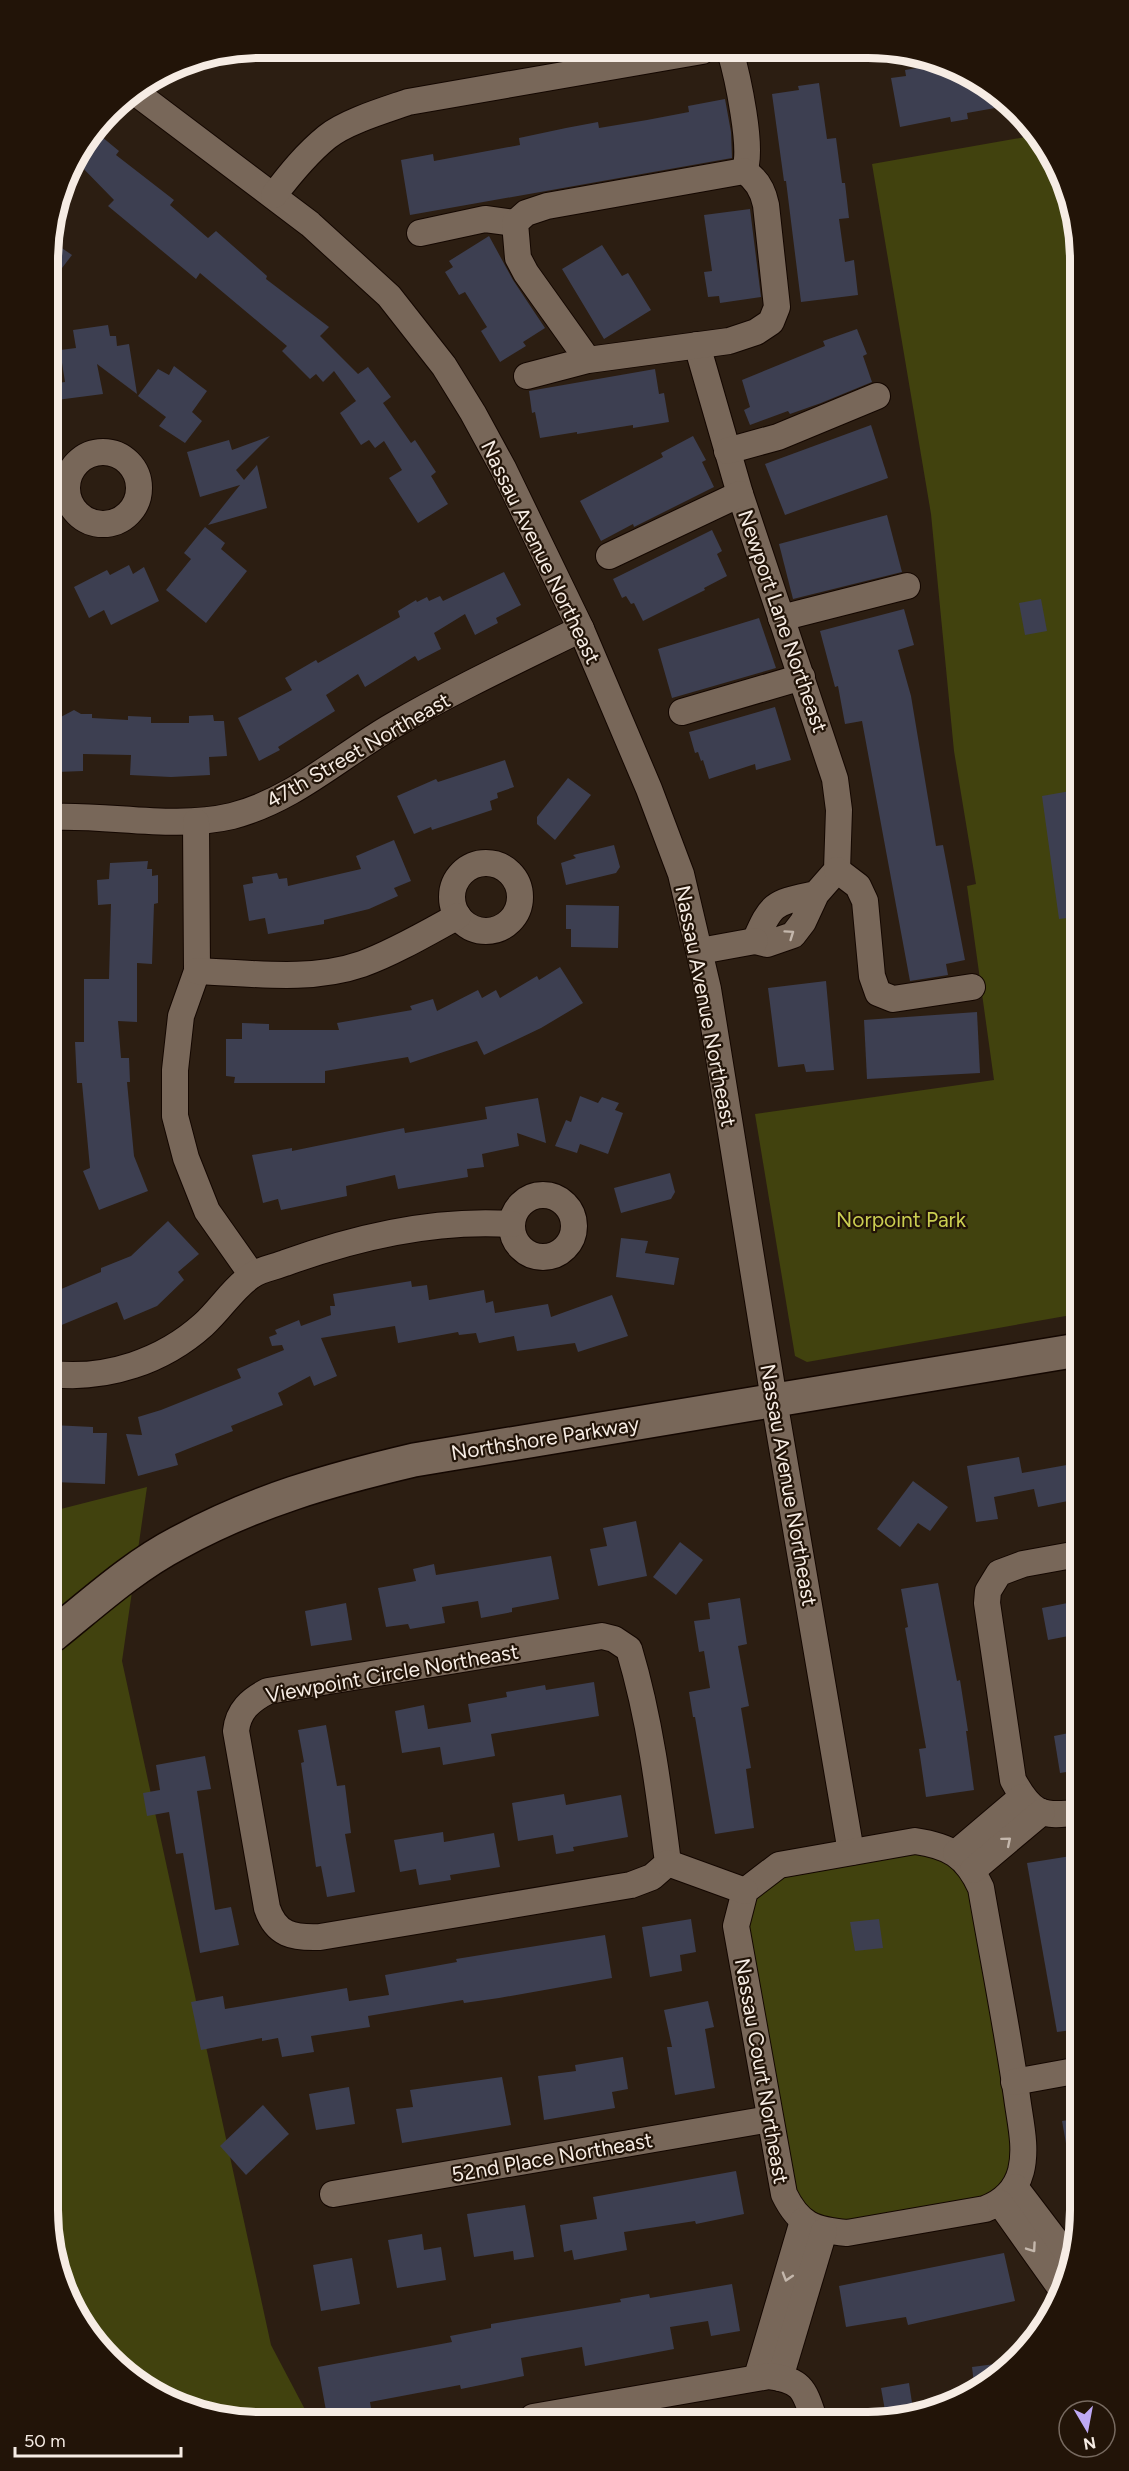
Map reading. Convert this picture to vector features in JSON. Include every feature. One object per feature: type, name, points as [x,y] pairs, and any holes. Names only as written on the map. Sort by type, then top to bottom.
[{"type":"street","points":[[274,195],[296,166],[328,136],[378,112],[408,102],[660,58]]},
{"type":"street","points":[[733,58],[748,148],[744,171]]},
{"type":"street","name":"Nassau Avenue Northeast","points":[[142,97],[310,224],[389,296],[444,366],[503,468],[580,629],[667,832],[681,874],[700,951],[851,1852]]},
{"type":"street","points":[[515,224],[526,213],[547,206],[744,171],[753,177],[764,194],[777,307],[771,322],[756,332],[729,341],[588,360],[527,376]]},
{"type":"street","points":[[420,233],[485,219],[515,224]]},
{"type":"street","points":[[515,224],[518,258],[526,273],[588,360]]},
{"type":"street","name":"Newport Lane Northeast","points":[[697,345],[740,494],[835,779],[839,810],[837,870]]},
{"type":"street","points":[[727,451],[778,437],[877,396]]},
{"type":"street","points":[[609,556],[740,494]]},
{"type":"street","points":[[782,618],[907,586]]},
{"type":"street","name":"47th Street Northeast","points":[[59,817],[196,822],[231,816],[267,805],[319,776],[393,725],[580,629]]},
{"type":"street","points":[[682,711],[802,677]]},
{"type":"street","points":[[196,822],[197,971],[181,1016],[175,1070],[176,1116],[186,1158],[207,1211],[252,1275]]},
{"type":"street","points":[[700,951],[755,942],[767,914],[784,901],[816,894],[837,870],[858,886],[866,901],[872,976],[878,993],[893,999],[972,987]]},
{"type":"street","points":[[197,971],[282,975],[331,971],[362,964],[458,916]]},
{"type":"street","points":[[58,1374],[132,1366],[168,1351],[203,1325],[252,1275],[326,1248],[412,1230],[476,1222],[512,1224]]},
{"type":"street","name":"Northshore Parkway","points":[[58,1631],[122,1579],[176,1543],[237,1514],[299,1490],[414,1460],[1070,1351]]},
{"type":"street","points":[[1070,1555],[1023,1564],[999,1573],[988,1591],[987,1603],[1013,1780],[1032,1805],[1063,1815],[1070,1814]]},
{"type":"street","name":"Viewpoint Circle Northeast","points":[[602,1636],[614,1639],[629,1649],[642,1692],[656,1769],[668,1863],[651,1877],[631,1885],[320,1937],[300,1938],[279,1929],[271,1919],[267,1908],[236,1731],[237,1719],[248,1703],[268,1691],[602,1636]]},
{"type":"street","points":[[964,1861],[1032,1805]]},
{"type":"street","points":[[668,1863],[745,1891],[779,1866],[915,1841],[929,1843],[964,1861],[981,1888],[1014,2082],[1023,2147],[1022,2170],[1008,2195],[985,2209],[847,2233],[814,2226],[768,2377]]},
{"type":"street","name":"Nassau Court Northeast","points":[[745,1891],[736,1926],[784,2194],[790,2207],[814,2226]]},
{"type":"street","points":[[1014,2082],[1070,2072]]},
{"type":"street","name":"52nd Place Northeast","points":[[333,2194],[770,2119]]},
{"type":"street","points":[[1008,2195],[1065,2255]]},
{"type":"street","points":[[1008,2195],[1057,2282]]},
{"type":"street","points":[[567,2412],[768,2377],[796,2384],[806,2393],[812,2412]]},
{"type":"green space","name":"Norpoint Park","points":[[1028,137],[1055,183],[1069,234],[1070,1315],[807,1362],[795,1356],[755,1114],[994,1080],[967,886],[976,884],[954,751],[931,514],[872,164]]},
{"type":"green space","points":[[147,1487],[122,1661],[271,2345],[306,2412],[234,2411],[196,2402],[171,2392],[138,2371],[100,2333],[74,2288],[65,2262],[58,2210],[58,1510]]},
{"type":"green space","points":[[915,1841],[973,1870],[1024,2147],[1000,2203],[847,2233],[803,2221],[736,1926],[779,1865]]},
{"type":"building","points":[[925,67],[933,69],[958,79],[999,107],[967,113],[968,119],[951,122],[950,117],[900,127],[891,78],[906,76],[905,70]]},
{"type":"building","points":[[819,83],[827,139],[836,138],[842,183],[845,183],[849,218],[839,219],[845,262],[854,260],[858,295],[801,302],[786,181],[784,181],[772,94],[799,90],[798,86]]},
{"type":"building","points":[[725,99],[731,132],[732,158],[410,215],[401,160],[433,154],[434,161],[520,145],[519,138],[598,122],[599,128],[647,120],[689,112],[688,106]]},
{"type":"building","points":[[101,136],[119,151],[116,155],[174,200],[170,205],[208,238],[216,231],[267,276],[266,279],[329,327],[320,336],[358,374],[368,367],[391,397],[383,403],[411,443],[415,440],[436,472],[431,476],[448,504],[418,523],[389,478],[402,470],[384,441],[375,448],[369,440],[361,445],[340,413],[356,401],[334,371],[323,382],[316,374],[310,379],[282,351],[287,346],[200,273],[196,279],[108,206],[114,200],[82,167]]},
{"type":"building","points":[[750,209],[761,297],[720,303],[719,296],[708,297],[704,272],[712,271],[704,215]]},
{"type":"building","points":[[489,236],[513,280],[545,328],[523,342],[526,346],[500,362],[481,331],[487,327],[465,292],[459,295],[445,272],[453,267],[449,261]]},
{"type":"building","points":[[602,245],[622,276],[628,273],[651,310],[604,339],[562,269]]},
{"type":"building","points":[[59,246],[72,255],[59,272]]},
{"type":"building","points":[[108,325],[110,336],[116,336],[117,346],[129,344],[137,394],[97,364],[103,394],[59,400],[59,383],[65,382],[60,350],[76,348],[73,330]]},
{"type":"building","points":[[857,329],[867,354],[863,356],[872,382],[790,414],[788,411],[750,425],[744,410],[750,407],[742,380],[825,346],[823,341]]},
{"type":"building","points":[[174,366],[207,391],[192,412],[202,421],[185,443],[159,426],[166,417],[138,396],[158,369],[169,375]]},
{"type":"building","points":[[655,369],[659,394],[664,393],[669,422],[540,438],[535,412],[532,413],[529,391]]},
{"type":"building","points":[[871,425],[888,478],[785,515],[765,464]]},
{"type":"building","points":[[270,436],[236,470],[244,480],[257,465],[267,508],[208,525],[240,485],[200,497],[187,452],[229,440],[232,450]]},
{"type":"building","points":[[693,436],[706,460],[702,462],[714,487],[601,541],[580,501],[663,457],[661,453]]},
{"type":"building","points":[[887,515],[902,572],[793,599],[779,544]]},
{"type":"building","points":[[205,527],[225,543],[221,549],[247,571],[206,623],[166,590],[191,559],[184,553]]},
{"type":"building","points":[[712,530],[722,551],[717,554],[727,576],[704,588],[705,590],[643,621],[634,603],[631,604],[626,596],[622,598],[613,579]]},
{"type":"building","points":[[129,565],[133,574],[144,567],[159,601],[111,625],[104,610],[89,618],[74,587],[107,570],[110,575]]},
{"type":"building","points":[[504,572],[521,605],[496,618],[498,623],[475,635],[465,614],[434,633],[441,649],[418,661],[415,656],[365,687],[358,674],[326,695],[335,711],[278,747],[280,750],[259,761],[238,718],[292,690],[285,678],[316,660],[318,663],[400,617],[398,611],[416,600],[417,602],[427,597],[429,601],[440,596],[443,601]]},
{"type":"building","points":[[1041,599],[1047,631],[1025,635],[1019,603]]},
{"type":"building","points":[[904,609],[914,645],[898,650],[911,696],[936,846],[943,845],[965,960],[946,964],[948,975],[910,981],[862,721],[845,724],[838,686],[835,687],[820,631]]},
{"type":"building","points":[[759,618],[776,668],[672,698],[658,649]]},
{"type":"building","points":[[775,707],[791,760],[756,770],[755,764],[709,779],[703,760],[701,761],[698,752],[695,753],[689,732]]},
{"type":"building","points":[[74,710],[81,714],[92,714],[92,718],[128,720],[128,716],[151,717],[151,723],[189,723],[189,716],[213,715],[214,721],[224,721],[227,756],[209,757],[210,775],[171,777],[130,775],[131,755],[83,754],[83,771],[59,772],[59,718]]},
{"type":"building","points":[[505,760],[514,787],[497,793],[498,798],[490,801],[492,810],[414,834],[397,796],[436,779],[438,782]]},
{"type":"building","points":[[568,778],[591,795],[555,840],[537,824],[537,817]]},
{"type":"building","points":[[1070,791],[1070,918],[1059,919],[1042,796]]},
{"type":"building","points":[[394,840],[411,881],[394,888],[398,896],[369,909],[324,920],[324,924],[268,934],[265,918],[249,921],[243,885],[253,883],[252,877],[277,873],[279,879],[287,878],[288,886],[361,869],[356,856]]},
{"type":"building","points":[[614,845],[620,867],[616,873],[566,885],[561,863],[576,858],[573,855]]},
{"type":"building","points":[[148,861],[147,869],[152,869],[152,876],[158,875],[158,903],[154,904],[152,964],[137,963],[137,1022],[118,1021],[121,1058],[129,1058],[130,1082],[127,1082],[134,1156],[148,1191],[99,1210],[83,1171],[90,1168],[82,1083],[77,1083],[75,1042],[84,1042],[84,979],[109,979],[111,904],[98,905],[97,880],[109,879],[110,863]]},
{"type":"building","points":[[566,905],[619,906],[618,948],[571,947],[571,929],[566,929]]},
{"type":"building","points":[[560,967],[583,1003],[541,1028],[484,1055],[477,1041],[410,1063],[408,1057],[325,1071],[325,1083],[234,1083],[235,1077],[226,1076],[226,1039],[242,1039],[242,1023],[269,1024],[269,1030],[339,1030],[337,1023],[412,1010],[410,1006],[433,999],[437,1011],[478,990],[482,998],[496,990],[500,998],[537,976],[539,980]]},
{"type":"building","points":[[826,981],[834,1070],[806,1072],[804,1064],[778,1067],[768,988]]},
{"type":"building","points":[[977,1012],[980,1073],[867,1079],[864,1020]]},
{"type":"building","points":[[580,1096],[598,1103],[602,1097],[619,1103],[615,1110],[623,1113],[608,1154],[580,1144],[577,1153],[555,1146],[566,1120],[571,1122]]},
{"type":"building","points":[[538,1098],[546,1143],[517,1133],[519,1146],[482,1154],[484,1167],[467,1169],[468,1177],[398,1189],[395,1175],[346,1186],[347,1196],[281,1210],[278,1199],[263,1203],[252,1155],[292,1148],[292,1151],[404,1128],[405,1133],[487,1119],[485,1107]]},
{"type":"building","points":[[670,1173],[675,1192],[671,1199],[621,1213],[614,1188]]},
{"type":"building","points":[[168,1221],[199,1254],[178,1272],[184,1280],[157,1306],[124,1320],[117,1302],[58,1326],[58,1290],[101,1272],[101,1268],[131,1256]]},
{"type":"building","points":[[621,1238],[648,1241],[645,1253],[679,1258],[674,1285],[616,1277]]},
{"type":"building","points":[[411,1281],[412,1287],[427,1285],[429,1300],[484,1290],[486,1303],[493,1301],[495,1313],[548,1304],[551,1317],[612,1295],[628,1336],[578,1352],[575,1343],[517,1351],[514,1336],[479,1343],[476,1333],[459,1335],[458,1332],[398,1343],[395,1326],[321,1338],[337,1376],[314,1386],[310,1376],[278,1393],[283,1405],[231,1426],[233,1431],[175,1454],[178,1465],[138,1476],[126,1434],[142,1435],[138,1417],[241,1378],[237,1369],[284,1350],[282,1345],[272,1346],[269,1337],[277,1334],[275,1330],[299,1320],[301,1326],[331,1315],[330,1306],[335,1306],[333,1294]]},
{"type":"building","points":[[58,1425],[93,1427],[93,1433],[107,1433],[105,1484],[58,1482]]},
{"type":"building","points":[[1019,1457],[1022,1473],[1070,1464],[1070,1501],[1038,1507],[1034,1489],[994,1497],[998,1519],[976,1522],[967,1466]]},
{"type":"building","points":[[913,1481],[948,1507],[930,1531],[918,1523],[900,1547],[877,1529]]},
{"type":"building","points":[[636,1521],[647,1576],[598,1586],[590,1549],[607,1546],[603,1528]]},
{"type":"building","points":[[680,1542],[703,1560],[676,1595],[653,1577]]},
{"type":"building","points":[[551,1556],[559,1599],[512,1608],[512,1612],[481,1618],[478,1601],[442,1607],[445,1623],[410,1629],[408,1624],[386,1627],[378,1588],[416,1581],[413,1569],[434,1564],[436,1575]]},
{"type":"building","points":[[938,1583],[957,1681],[960,1680],[974,1790],[926,1797],[919,1749],[926,1748],[905,1628],[908,1627],[901,1589]]},
{"type":"building","points":[[740,1598],[747,1644],[738,1646],[749,1706],[741,1708],[751,1768],[746,1769],[754,1828],[715,1834],[689,1692],[710,1688],[704,1651],[699,1652],[694,1621],[710,1619],[708,1603]]},
{"type":"building","points":[[346,1603],[352,1640],[311,1646],[305,1611]]},
{"type":"building","points":[[1070,1603],[1070,1636],[1048,1640],[1042,1608]]},
{"type":"building","points":[[594,1682],[599,1716],[491,1734],[495,1756],[443,1765],[440,1747],[402,1753],[395,1711],[424,1705],[428,1729],[471,1722],[468,1704],[507,1697],[506,1692],[545,1685],[546,1690]]},
{"type":"building","points":[[326,1725],[337,1786],[345,1785],[351,1833],[345,1834],[355,1892],[327,1897],[321,1866],[316,1867],[298,1730]]},
{"type":"building","points":[[1070,1733],[1070,1771],[1060,1773],[1054,1736]]},
{"type":"building","points":[[205,1756],[211,1789],[197,1791],[215,1910],[231,1907],[239,1945],[200,1953],[183,1853],[176,1854],[169,1812],[147,1816],[143,1793],[160,1790],[156,1765]]},
{"type":"building","points":[[564,1794],[566,1805],[621,1795],[628,1837],[573,1847],[574,1851],[556,1854],[553,1835],[518,1841],[512,1803]]},
{"type":"building","points":[[443,1832],[444,1842],[494,1833],[500,1867],[450,1875],[451,1880],[419,1885],[416,1869],[400,1872],[394,1840]]},
{"type":"building","points":[[1070,1856],[1070,2030],[1057,2032],[1027,1863]]},
{"type":"building","points":[[691,1919],[696,1952],[680,1955],[682,1971],[650,1977],[642,1927]]},
{"type":"building","points":[[879,1919],[883,1948],[855,1951],[850,1922]]},
{"type":"building","points":[[605,1935],[612,1978],[499,1998],[464,2003],[463,2000],[368,2016],[370,2027],[311,2036],[314,2052],[282,2057],[278,2038],[262,2041],[262,2038],[201,2050],[191,2002],[223,1996],[225,2009],[347,1988],[349,2001],[389,1995],[385,1975],[457,1962],[456,1959]]},
{"type":"building","points":[[708,2001],[714,2027],[705,2029],[715,2088],[675,2095],[667,2047],[672,2047],[664,2010]]},
{"type":"building","points":[[623,2057],[628,2089],[612,2092],[615,2108],[544,2120],[538,2076],[576,2071],[575,2065]]},
{"type":"building","points":[[502,2077],[511,2125],[402,2143],[396,2109],[413,2107],[410,2090]]},
{"type":"building","points":[[349,2087],[355,2124],[316,2130],[309,2094]]},
{"type":"building","points":[[263,2105],[289,2134],[246,2175],[220,2146]]},
{"type":"building","points":[[1070,2120],[1070,2165],[1062,2121]]},
{"type":"building","points":[[736,2171],[744,2214],[696,2224],[695,2221],[624,2232],[627,2250],[574,2260],[572,2250],[564,2252],[560,2225],[597,2219],[593,2197]]},
{"type":"building","points":[[525,2205],[534,2257],[514,2260],[513,2251],[474,2257],[467,2214]]},
{"type":"building","points":[[422,2234],[424,2250],[441,2247],[446,2280],[397,2288],[388,2240]]},
{"type":"building","points":[[1004,2253],[1015,2301],[908,2325],[906,2317],[846,2327],[839,2286]]},
{"type":"building","points":[[352,2258],[360,2304],[321,2311],[313,2265]]},
{"type":"building","points":[[732,2284],[740,2331],[711,2336],[708,2321],[670,2327],[674,2349],[585,2366],[582,2347],[521,2358],[524,2376],[461,2389],[460,2385],[370,2402],[371,2408],[349,2412],[326,2412],[318,2367],[452,2342],[450,2336],[491,2328],[491,2324],[621,2302],[620,2299],[649,2294],[650,2298]]},
{"type":"building","points":[[995,2364],[995,2367],[974,2382],[972,2367]]},
{"type":"building","points":[[909,2383],[913,2407],[885,2411],[881,2388]]}]
